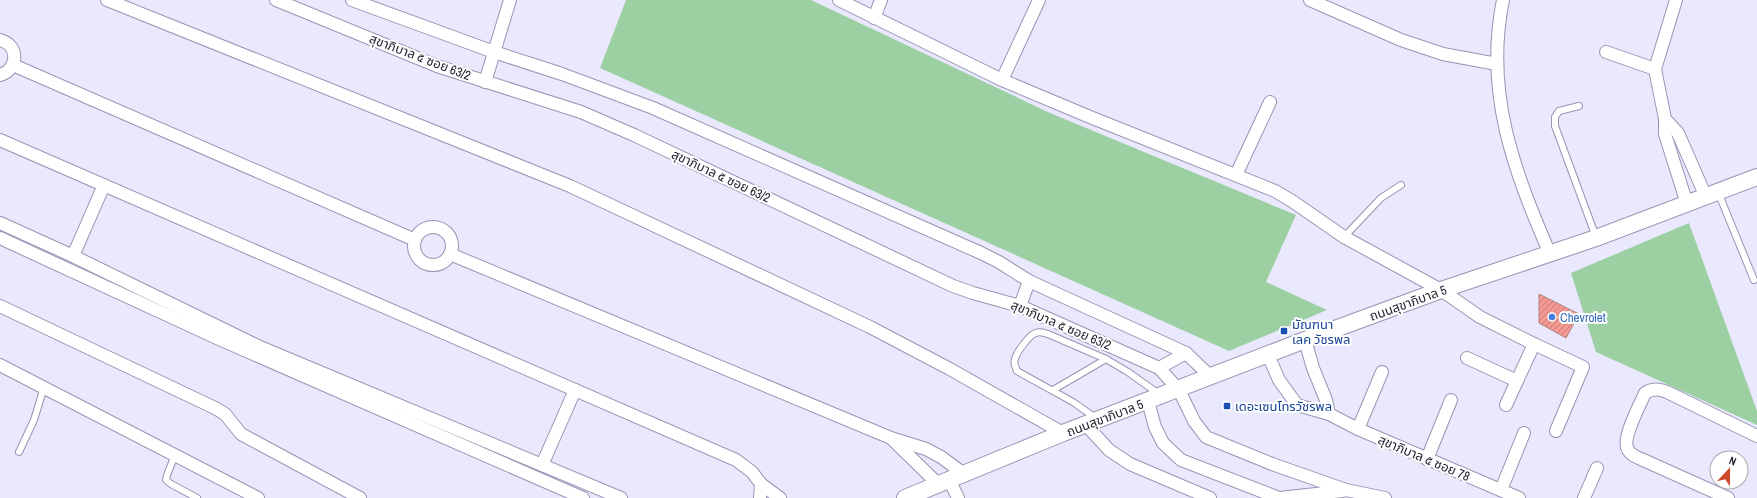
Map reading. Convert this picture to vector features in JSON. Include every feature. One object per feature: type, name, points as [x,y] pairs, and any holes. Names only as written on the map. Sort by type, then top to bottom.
[{"type":"main road","name":"ถนนสุขาภิบาล 5","points":[[905,498],[1092,422],[1179,390],[1305,340],[1441,290],[1596,238],[1757,178]]},
{"type":"street","points":[[107,0],[570,186],[870,327],[948,368],[1063,434]]},
{"type":"street","name":"สุขาภิบาล ๕ ซอย 63/2","points":[[276,0],[437,66],[581,112],[641,138],[954,286],[1020,306],[1159,368]]},
{"type":"street","points":[[352,0],[494,52],[562,74],[653,108],[981,252],[1029,282],[1186,353],[1211,377]]},
{"type":"street","points":[[485,82],[510,0]]},
{"type":"street","points":[[839,0],[1002,80],[1275,191],[1344,237],[1441,290],[1480,317],[1583,367],[1556,431]]},
{"type":"street","points":[[874,18],[881,0]]},
{"type":"street","points":[[1002,80],[1039,0]]},
{"type":"street","points":[[1310,0],[1401,40],[1443,54],[1497,64]]},
{"type":"street","points":[[1503,0],[1499,17],[1497,64],[1501,110],[1512,157],[1534,218],[1550,254]]},
{"type":"street","points":[[1676,0],[1655,70],[1665,119],[1665,134],[1687,204]]},
{"type":"street","points":[[0,40],[12,48],[15,59],[13,65],[6,73],[0,75]]},
{"type":"street","points":[[1606,52],[1655,70]]},
{"type":"street","points":[[13,65],[415,240]]},
{"type":"street","points":[[1236,175],[1270,102]]},
{"type":"street","points":[[1665,119],[1678,133],[1712,195]]},
{"type":"street","points":[[0,140],[736,460],[752,472],[762,484],[780,498]]},
{"type":"street","points":[[73,256],[104,185]]},
{"type":"street","points":[[0,223],[73,256],[260,346],[621,498]]},
{"type":"street","points":[[432,227],[442,230],[447,234],[452,244],[450,254],[441,263],[435,265],[423,262],[415,252],[415,240],[417,235],[426,228],[432,227]]},
{"type":"street","points":[[0,238],[226,342],[583,498]]},
{"type":"street","points":[[450,254],[891,438],[926,449],[941,457],[964,474]]},
{"type":"street","points":[[1020,306],[1029,282]]},
{"type":"street","points":[[0,306],[214,408],[225,414],[241,434],[360,498]]},
{"type":"street","points":[[1305,340],[1313,368],[1326,400],[1329,414]]},
{"type":"street","points":[[1506,405],[1534,344]]},
{"type":"street","points":[[1186,353],[1159,368],[1179,390],[1194,421],[1206,437],[1272,464],[1346,490],[1366,496],[1385,498]]},
{"type":"street","name":"สุขาภิบาล ๕ ซอย 78","points":[[1268,355],[1279,380],[1297,405],[1329,414],[1358,429],[1519,498]]},
{"type":"street","points":[[1467,358],[1517,381]]},
{"type":"street","points":[[0,364],[258,498]]},
{"type":"street","points":[[1358,429],[1382,372]]},
{"type":"street","points":[[1728,498],[1641,459],[1631,454],[1627,449],[1626,437],[1645,393],[1650,389],[1658,389],[1667,392],[1757,436]]},
{"type":"street","points":[[542,465],[574,390]]},
{"type":"street","points":[[1155,398],[1155,427],[1163,443],[1180,460],[1279,498],[1346,490]]},
{"type":"street","points":[[1427,459],[1451,400]]},
{"type":"street","points":[[1092,422],[1109,450],[1130,464],[1210,498]]},
{"type":"street","points":[[1501,490],[1524,433]]},
{"type":"street","points":[[891,438],[944,482],[958,498]]},
{"type":"street","points":[[1584,498],[1597,468]]},
{"type":"street","points":[[760,498],[762,484]]},
{"type":"lane","points":[[1579,106],[1559,111],[1555,117],[1555,126],[1596,238]]},
{"type":"lane","points":[[1344,237],[1381,198],[1401,185]]},
{"type":"lane","points":[[1712,195],[1754,280]]},
{"type":"lane","points":[[1092,422],[1053,390],[1017,371],[1014,364],[1014,359],[1030,336],[1040,332],[1048,334],[1106,359],[1128,372],[1155,398]]},
{"type":"lane","points":[[1053,390],[1106,359]]},
{"type":"lane","points":[[20,452],[34,420],[44,387]]},
{"type":"lane","points":[[175,455],[166,476],[166,480],[197,498]]},
{"type":"green space","points":[[626,0],[811,0],[1050,113],[1296,215],[1266,282],[1327,310],[1229,351],[600,68]]},
{"type":"green space","points":[[1689,223],[1757,411],[1757,425],[1596,352],[1571,273]]},
{"type":"building","points":[[1539,294],[1579,314],[1566,338],[1539,323]]},
{"type":"place","name":"Chevrolet","points":[[1552,317]]},
{"type":"place","name":"มัณฑนา เลค วัชรพล","points":[[1284,331]]},
{"type":"place","name":"เดอะเซนโทรวัชรพล","points":[[1227,406]]}]
